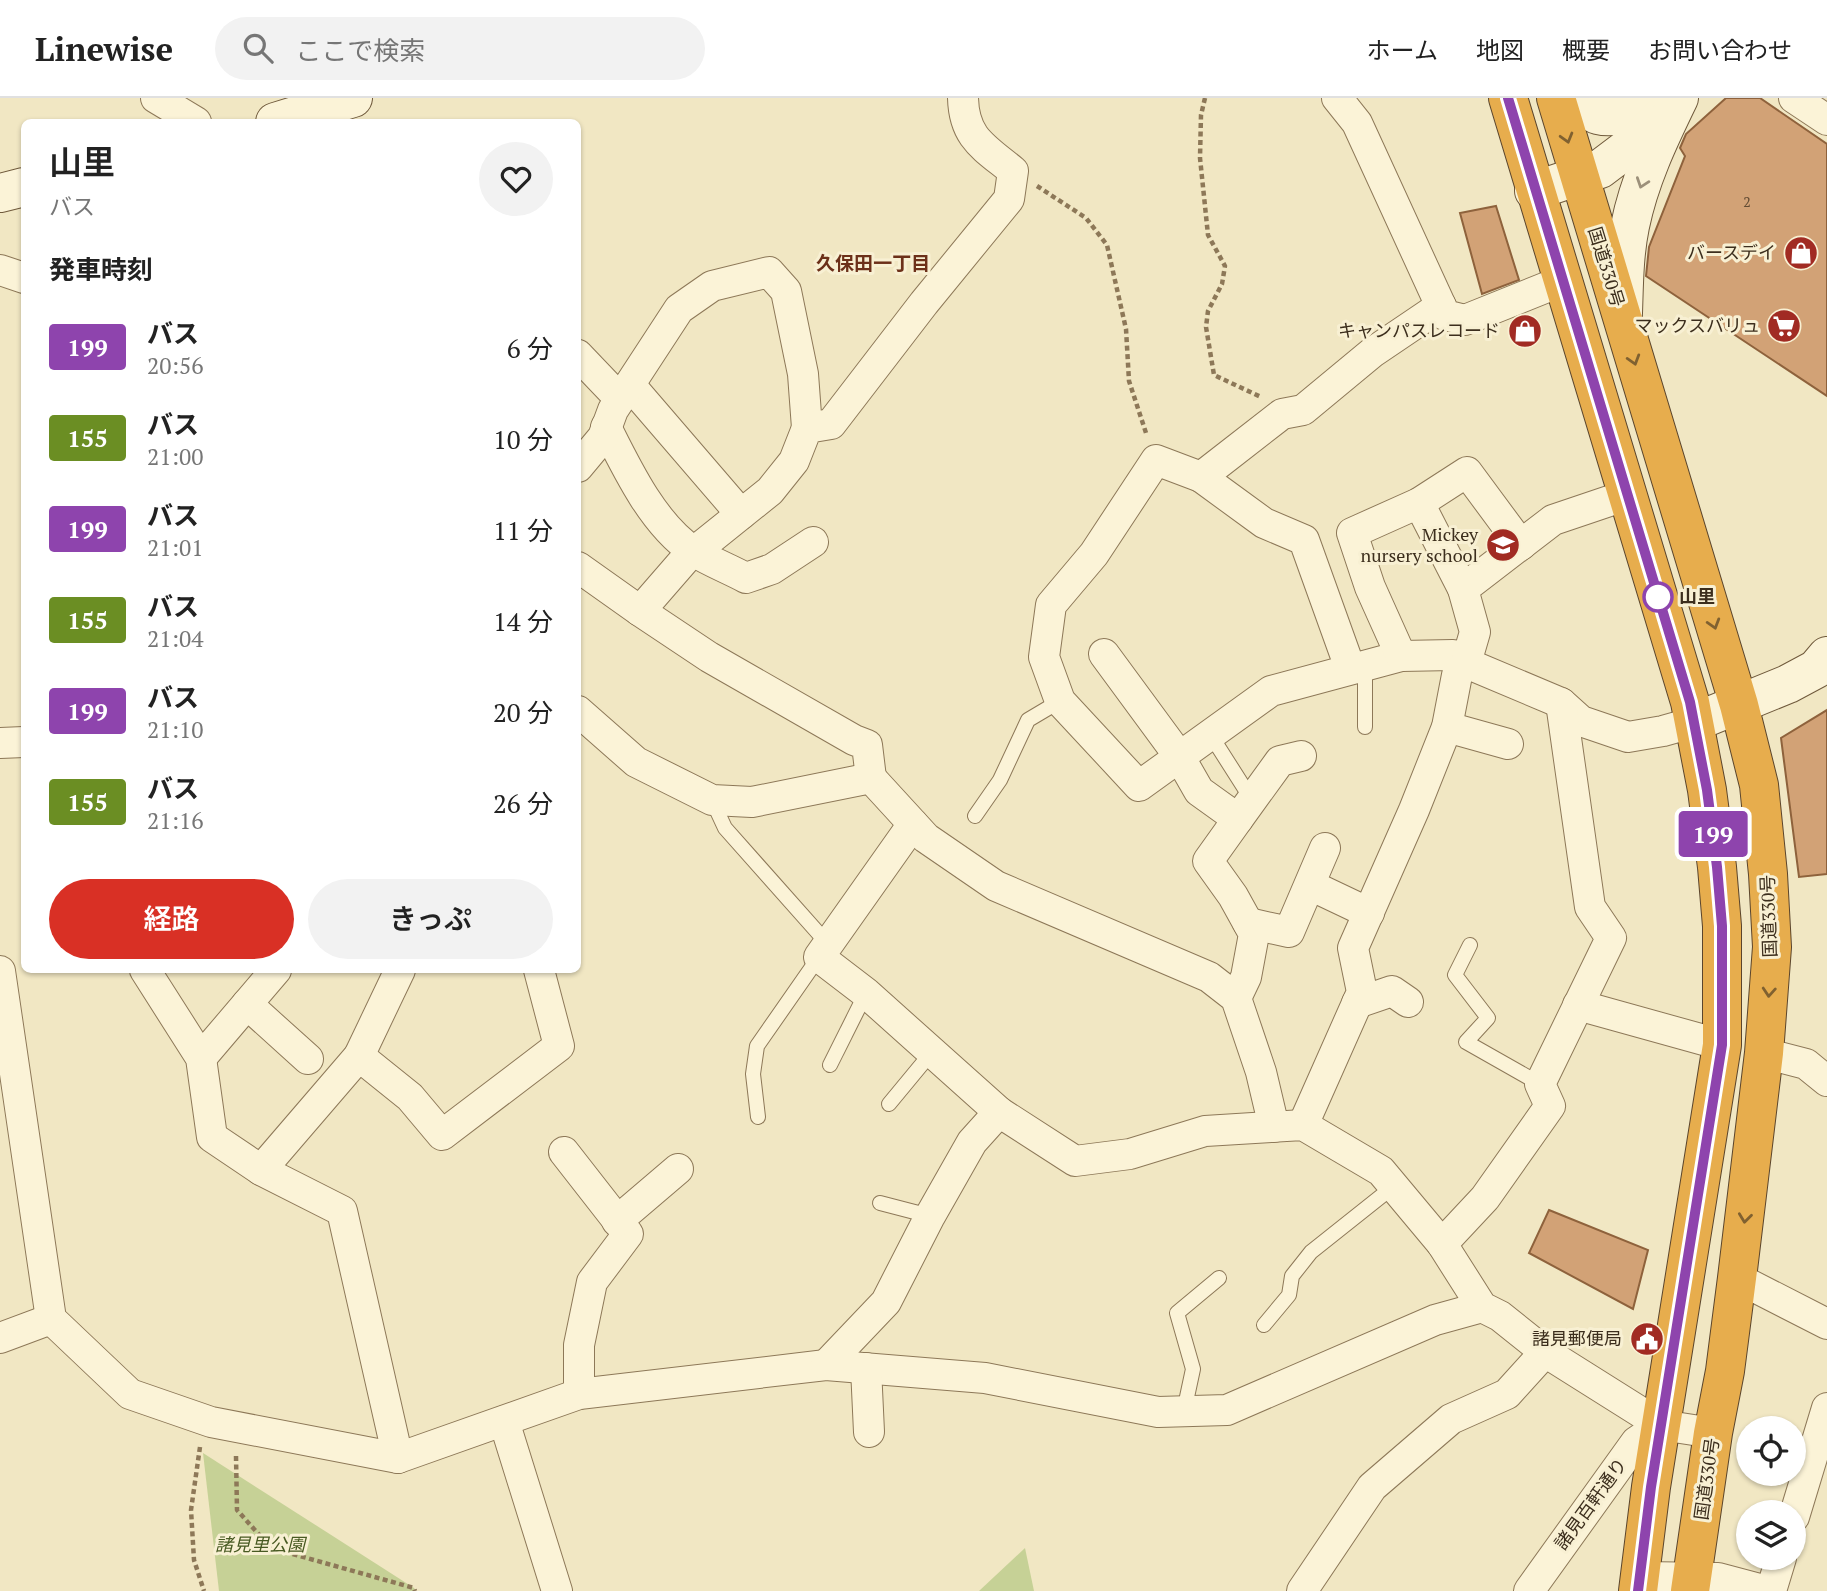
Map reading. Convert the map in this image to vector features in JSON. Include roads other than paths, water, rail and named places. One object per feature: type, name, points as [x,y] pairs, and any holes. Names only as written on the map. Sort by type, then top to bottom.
[{"type":"highway","points":[[1508,98],[1695,722],[1707,790],[1722,926],[1722,1045],[1638,1584]]},
{"type":"highway","name":"国道330号","points":[[1556,98],[1739,705],[1759,785],[1768,874],[1772,947],[1764,1054],[1725,1371],[1691,1584]]},
{"type":"main road","points":[[286,119],[353,98]]},
{"type":"main road","points":[[1576,98],[1597,114],[1621,115],[1653,104],[1661,98]]},
{"type":"main road","points":[[1534,191],[1600,169],[1637,141],[1677,98]]},
{"type":"main road","points":[[1623,323],[1624,268],[1630,225],[1641,185],[1677,98]]},
{"type":"main road","points":[[0,193],[21,188]]},
{"type":"main road","points":[[1695,722],[1816,669],[1827,656]]},
{"type":"street","points":[[156,98],[191,119]]},
{"type":"street","points":[[807,428],[831,424],[924,303],[1009,199],[1013,170],[976,140],[963,119],[963,98]]},
{"type":"street","points":[[1337,98],[1357,123],[1445,315],[1465,320],[1562,281]]},
{"type":"street","points":[[1794,98],[1827,120]]},
{"type":"street","points":[[0,270],[21,277]]},
{"type":"street","points":[[581,463],[603,437],[625,392],[679,309],[712,286],[769,272],[786,291],[803,374],[807,428],[794,461],[769,491],[699,548],[692,550],[640,611]]},
{"type":"street","points":[[1201,478],[1282,414],[1303,410],[1373,352],[1441,306]]},
{"type":"street","points":[[581,357],[625,392],[741,514]]},
{"type":"street","points":[[607,427],[634,482],[669,529],[692,550],[746,578],[772,569],[813,542]]},
{"type":"street","points":[[1358,666],[1304,540],[1264,523],[1201,478],[1156,460],[1094,554],[1051,605],[1044,657],[1060,701],[1139,786],[1271,691],[1401,656],[1453,655],[1561,703],[1581,722],[1628,737],[1695,722]]},
{"type":"street","points":[[1401,656],[1370,587],[1352,533],[1419,503],[1467,472],[1521,545]]},
{"type":"street","points":[[1463,589],[1553,520],[1627,495]]},
{"type":"street","points":[[1303,1125],[1362,992],[1353,948],[1414,810],[1447,727],[1457,675],[1466,663],[1475,632],[1463,589],[1419,503]]},
{"type":"street","points":[[581,569],[709,657],[867,745],[871,778],[913,824],[926,838],[996,886],[1209,977],[1236,998],[1261,1072],[1274,1127]]},
{"type":"street","points":[[1104,654],[1179,756],[1199,791],[1245,809]]},
{"type":"street","points":[[1443,1244],[1485,1198],[1550,1106],[1540,1084],[1611,938],[1590,907],[1561,703]]},
{"type":"street","points":[[581,714],[636,762],[712,800],[752,802],[871,778]]},
{"type":"street","points":[[1447,727],[1508,744]]},
{"type":"street","points":[[0,743],[21,742]]},
{"type":"street","points":[[1236,998],[1246,977],[1254,933],[1233,895],[1208,861],[1280,761],[1301,756]]},
{"type":"street","points":[[913,824],[823,950],[866,993],[999,1112],[1075,1161],[1130,1154],[1205,1131],[1303,1125],[1381,1171],[1443,1244],[1482,1307],[1500,1316],[1545,1352],[1661,1425],[1713,1433]]},
{"type":"street","points":[[1248,923],[1289,932],[1325,848]]},
{"type":"street","points":[[1310,885],[1369,913]]},
{"type":"street","points":[[0,971],[51,1318],[131,1394],[211,1422],[398,1458],[579,1394],[826,1365],[985,1378],[1158,1412],[1227,1410],[1435,1320],[1482,1307]]},
{"type":"street","points":[[147,973],[201,1058],[212,1137],[261,1171],[342,1211],[398,1458]]},
{"type":"street","points":[[201,1058],[273,973]]},
{"type":"street","points":[[261,1171],[359,1056],[399,973]]},
{"type":"street","points":[[359,1056],[410,1097],[442,1135],[559,1046],[539,973]]},
{"type":"street","points":[[1357,1003],[1392,991],[1408,1002]]},
{"type":"street","points":[[247,1004],[308,1059]]},
{"type":"street","points":[[1578,1005],[1722,1045]]},
{"type":"street","points":[[1764,1054],[1806,1064],[1827,1080]]},
{"type":"street","points":[[826,1365],[886,1301],[972,1142],[999,1112]]},
{"type":"street","points":[[564,1152],[628,1234],[592,1282],[579,1345],[579,1394]]},
{"type":"street","points":[[617,1221],[678,1169]]},
{"type":"street","points":[[1737,1278],[1827,1324]]},
{"type":"street","points":[[0,1338],[51,1318]]},
{"type":"street","points":[[1302,1591],[1372,1487],[1451,1419],[1507,1394],[1545,1352]]},
{"type":"street","points":[[866,1368],[869,1432]]},
{"type":"street","points":[[1799,1500],[1827,1408]]},
{"type":"street","points":[[504,1420],[557,1591]]},
{"type":"street","name":"諸見百軒通り","points":[[1529,1591],[1636,1442],[1661,1425]]},
{"type":"street","points":[[1638,1584],[1691,1584],[1718,1578],[1769,1591],[1777,1570]]},
{"type":"lane","points":[[1358,666],[1365,727]]},
{"type":"lane","points":[[975,816],[999,780],[1028,720],[1060,701]]},
{"type":"lane","points":[[1210,734],[1245,809]]},
{"type":"lane","points":[[712,800],[725,828],[823,950],[757,1046],[753,1074],[758,1117]]},
{"type":"lane","points":[[1470,945],[1455,975],[1488,1018],[1466,1042],[1540,1084]]},
{"type":"lane","points":[[830,1065],[866,993]]},
{"type":"lane","points":[[889,1104],[932,1052]]},
{"type":"lane","points":[[1264,1325],[1289,1295],[1292,1276],[1311,1252],[1394,1186]]},
{"type":"lane","points":[[880,1203],[930,1216]]},
{"type":"lane","points":[[1184,1411],[1193,1369],[1177,1313],[1219,1278]]},
{"type":"place","name":"バースデイ","points":[[1801,253]]},
{"type":"place","name":"マックスバリュ","points":[[1784,326]]},
{"type":"place","name":"キャンパスレコード","points":[[1525,331]]},
{"type":"place","name":"Mickey nursery school","points":[[1503,545]]},
{"type":"place","name":"山里","points":[[1658,597]]},
{"type":"place","name":"諸見郵便局","points":[[1647,1339]]},
{"type":"district","name":"久保田一丁目","points":[[873,263]]},
{"type":"park label","name":"諸見里公園","points":[[260,1545]]}]
